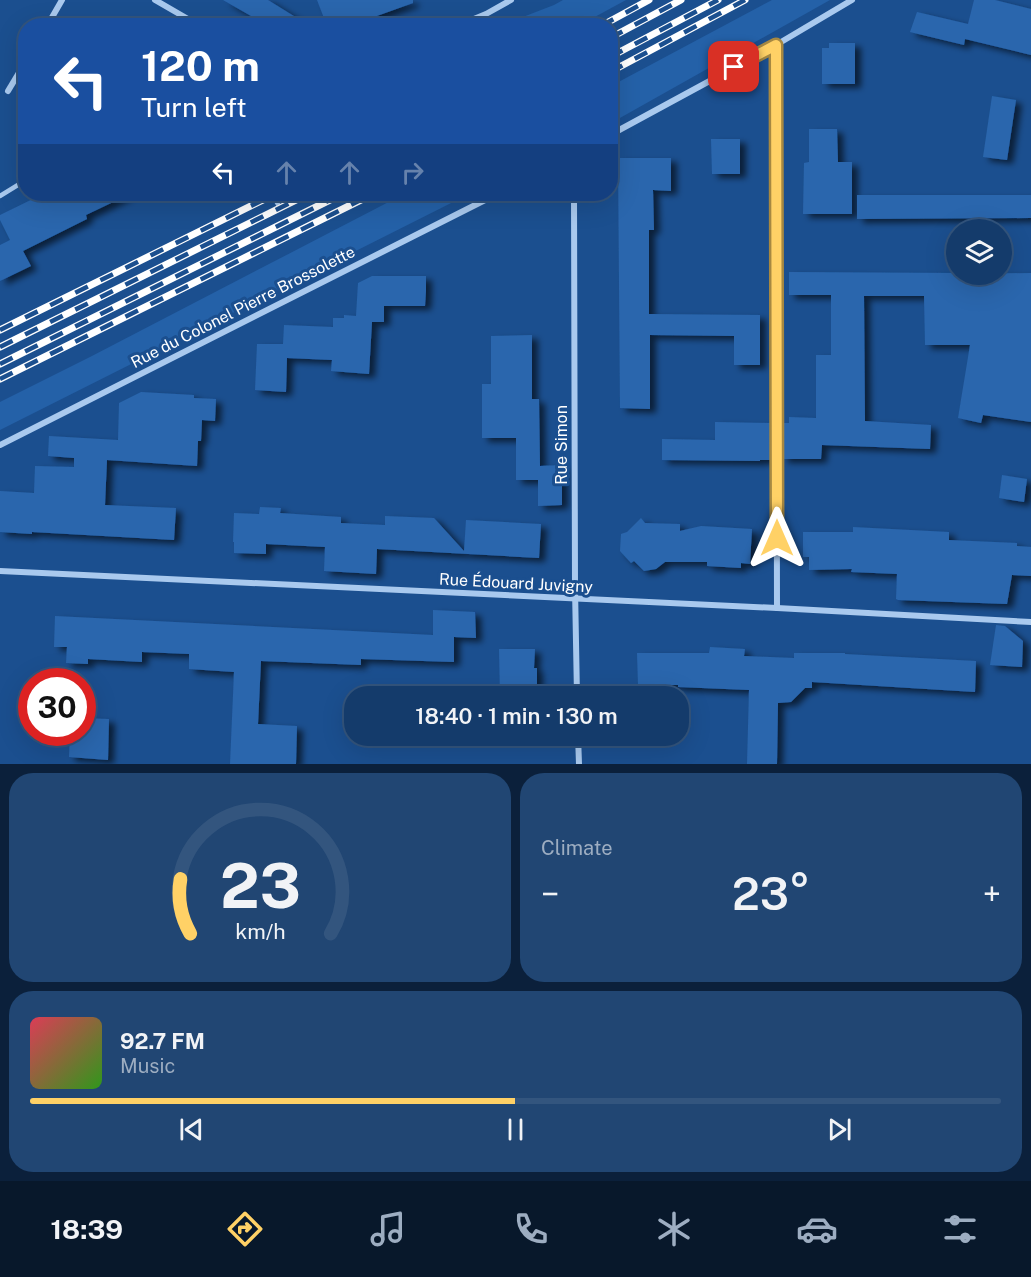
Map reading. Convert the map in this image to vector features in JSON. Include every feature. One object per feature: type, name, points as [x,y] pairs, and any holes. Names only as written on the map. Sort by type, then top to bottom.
[{"type":"street","points":[[52,18],[62,0]]},
{"type":"street","points":[[155,0],[186,18]]},
{"type":"street","points":[[476,18],[511,0]]},
{"type":"street","points":[[618,131],[776,45],[852,0]]},
{"type":"street","points":[[776,45],[777,608]]},
{"type":"street","points":[[8,91],[18,74]]},
{"type":"street","name":"Rue du Colonel Pierre Brossolette","points":[[0,445],[483,201]]},
{"type":"street","name":"Rue Simon","points":[[573,201],[577,686]]},
{"type":"street","name":"Rue Édouard Juvigny","points":[[0,571],[1031,622]]},
{"type":"street","points":[[578,746],[579,764]]},
{"type":"lane","points":[[0,196],[18,185]]},
{"type":"lane","points":[[276,201],[280,207]]},
{"type":"shaded area","points":[[563,0],[626,0],[593,18],[520,18]]},
{"type":"shaded area","points":[[772,0],[830,0],[618,119],[618,82]]},
{"type":"shaded area","points":[[391,201],[455,201],[0,430],[0,402]]},
{"type":"building","points":[[223,0],[268,0],[297,18],[250,18],[251,16]]},
{"type":"building","points":[[317,0],[413,0],[413,3],[371,18],[324,18]]},
{"type":"building","points":[[974,0],[995,0],[1031,9],[1031,55],[965,39],[964,45],[910,32],[917,12],[968,24]]},
{"type":"building","points":[[829,43],[855,43],[855,84],[822,84],[822,48],[829,48]]},
{"type":"building","points":[[992,96],[1016,100],[1007,160],[983,157]]},
{"type":"building","points":[[809,129],[837,129],[838,162],[852,162],[852,214],[803,214],[804,163],[809,162]]},
{"type":"building","points":[[711,139],[740,139],[740,174],[712,174]]},
{"type":"building","points":[[618,158],[671,158],[671,191],[653,190],[654,230],[649,230],[649,314],[760,315],[760,365],[734,365],[734,336],[650,335],[650,409],[620,408]]},
{"type":"building","points":[[857,195],[1031,195],[1031,218],[857,219]]},
{"type":"building","points":[[29,201],[115,201],[86,215],[87,219],[23,251],[31,266],[0,281],[0,245],[10,240],[0,220],[0,215]]},
{"type":"building","points":[[789,272],[946,273],[946,285],[1012,285],[1012,273],[1031,273],[1031,422],[983,415],[981,423],[958,418],[970,345],[925,345],[924,296],[864,296],[865,421],[931,425],[930,449],[822,445],[821,459],[782,459],[782,423],[789,423],[789,417],[816,418],[816,355],[831,355],[831,295],[789,295]]},
{"type":"building","points":[[372,276],[426,276],[426,291],[425,306],[384,306],[384,322],[372,322],[369,374],[331,371],[332,360],[287,358],[286,392],[255,390],[257,344],[283,344],[284,325],[333,327],[333,318],[344,318],[344,315],[356,316],[358,283]]},
{"type":"building","points":[[532,335],[532,399],[539,399],[540,466],[562,465],[562,505],[538,506],[538,480],[516,480],[516,438],[482,438],[482,384],[491,384],[491,336]]},
{"type":"building","points":[[141,392],[194,395],[194,398],[216,399],[215,421],[202,420],[197,466],[107,460],[105,505],[176,508],[174,540],[0,532],[0,491],[34,493],[35,466],[74,467],[74,458],[48,456],[49,436],[118,440],[119,403]]},
{"type":"building","points":[[715,422],[771,423],[771,460],[662,460],[662,439],[715,440]]},
{"type":"building","points":[[1002,475],[1027,479],[1024,502],[999,498]]},
{"type":"building","points":[[260,507],[281,508],[280,513],[341,517],[341,523],[385,525],[385,516],[434,518],[464,551],[466,520],[541,524],[539,558],[377,549],[376,574],[324,571],[325,547],[266,544],[266,554],[234,553],[234,513],[259,514]]},
{"type":"building","points":[[641,518],[645,523],[680,524],[680,531],[701,526],[752,529],[750,564],[741,563],[741,568],[707,566],[707,562],[665,562],[656,569],[644,571],[634,561],[631,563],[620,551],[621,534],[627,532]]},
{"type":"building","points":[[853,527],[949,532],[949,540],[1017,543],[1017,546],[1031,547],[1031,576],[1012,575],[1007,604],[898,600],[896,599],[897,574],[851,572],[852,569],[809,570],[809,557],[803,557],[803,532],[853,532]]},
{"type":"building","points":[[433,610],[475,612],[476,638],[454,637],[454,662],[361,659],[361,665],[261,661],[258,724],[297,726],[296,764],[230,764],[234,672],[189,669],[189,654],[142,652],[142,662],[88,659],[88,664],[66,663],[67,647],[54,647],[55,616],[433,635]]},
{"type":"building","points":[[996,625],[1005,626],[1023,641],[1022,667],[990,665]]},
{"type":"building","points":[[710,647],[745,649],[744,656],[794,658],[794,653],[845,653],[976,661],[975,692],[812,682],[812,688],[805,688],[791,702],[778,703],[777,764],[747,764],[749,690],[638,685],[637,653],[709,653]]},
{"type":"building","points":[[499,649],[535,649],[534,668],[537,668],[537,686],[500,686]]},
{"type":"building","points":[[96,719],[109,719],[108,760],[69,757],[69,746],[96,746]]},
{"type":"railway","points":[[616,18],[649,0]]},
{"type":"railway","points":[[618,34],[681,0]]},
{"type":"railway","points":[[618,53],[718,0]]},
{"type":"railway","points":[[618,68],[745,0]]},
{"type":"railway","points":[[0,330],[261,201]]},
{"type":"railway","points":[[0,347],[294,201]]},
{"type":"railway","points":[[0,364],[328,201]]},
{"type":"railway","points":[[0,379],[359,201]]},
{"type":"route","points":[[734,67],[776,45],[777,538]]}]
